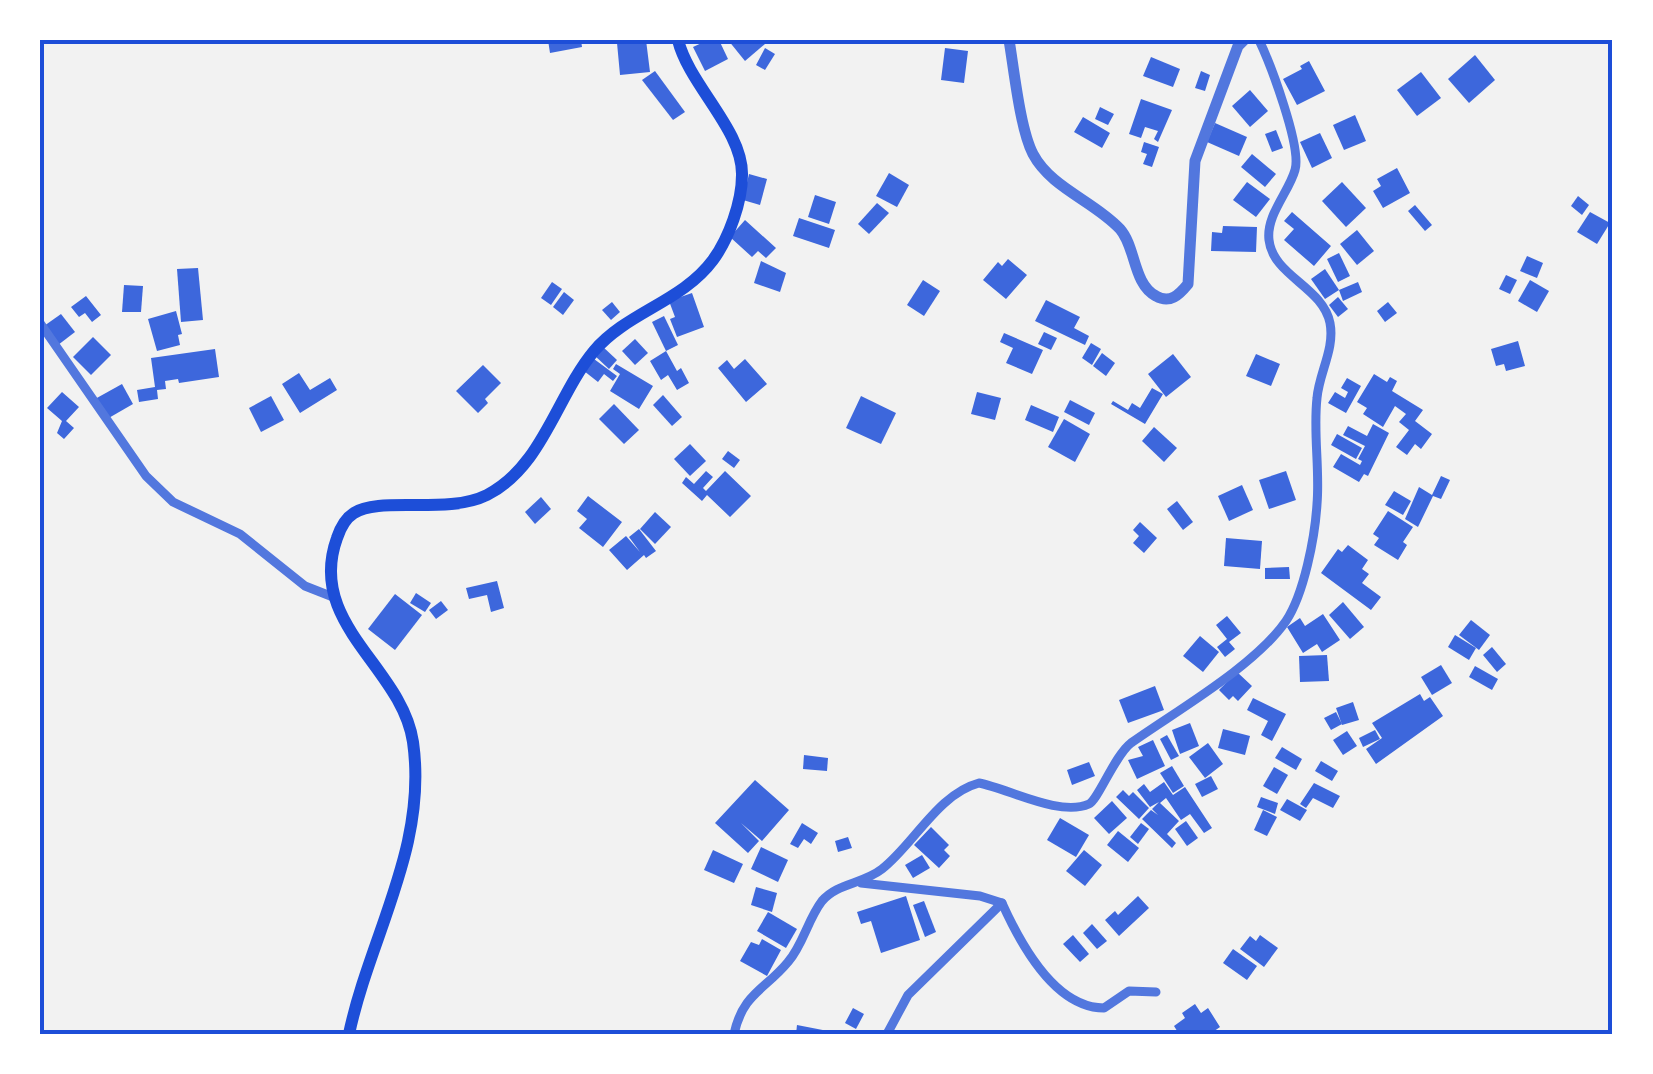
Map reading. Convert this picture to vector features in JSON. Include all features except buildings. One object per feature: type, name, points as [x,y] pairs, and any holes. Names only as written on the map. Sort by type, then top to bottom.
[{"type":"main road","points":[[349,1034],[363,977],[409,848],[416,808],[416,767],[412,736],[400,706],[361,649],[333,597],[332,560],[336,542],[342,526],[354,513],[372,507],[456,505],[475,500],[504,484],[522,466],[594,351],[624,326],[688,286],[716,256],[736,206],[741,165],[732,138],[682,58],[678,40]]},
{"type":"street","points":[[1008,40],[1030,149],[1042,169],[1122,231],[1148,289],[1167,300],[1178,296],[1188,284],[1195,161],[1217,94],[1244,40]]},
{"type":"street","points":[[862,883],[911,842],[954,795],[972,785],[997,786],[1056,806],[1087,806],[1098,798],[1104,778],[1129,745],[1161,726],[1248,658],[1283,625],[1294,608],[1317,506],[1316,397],[1331,341],[1330,324],[1324,306],[1276,258],[1268,242],[1271,221],[1295,173],[1298,157],[1272,67],[1259,40]]},
{"type":"street","points":[[40,323],[146,476],[174,502],[240,534],[304,586],[333,597]]},
{"type":"street","points":[[734,1034],[749,996],[790,961],[823,900],[839,888],[862,883],[980,896],[1002,903],[1023,942],[1053,984],[1077,1005],[1104,1008],[1129,991],[1156,992]]},
{"type":"street","points":[[887,1034],[908,995],[1002,903]]}]
